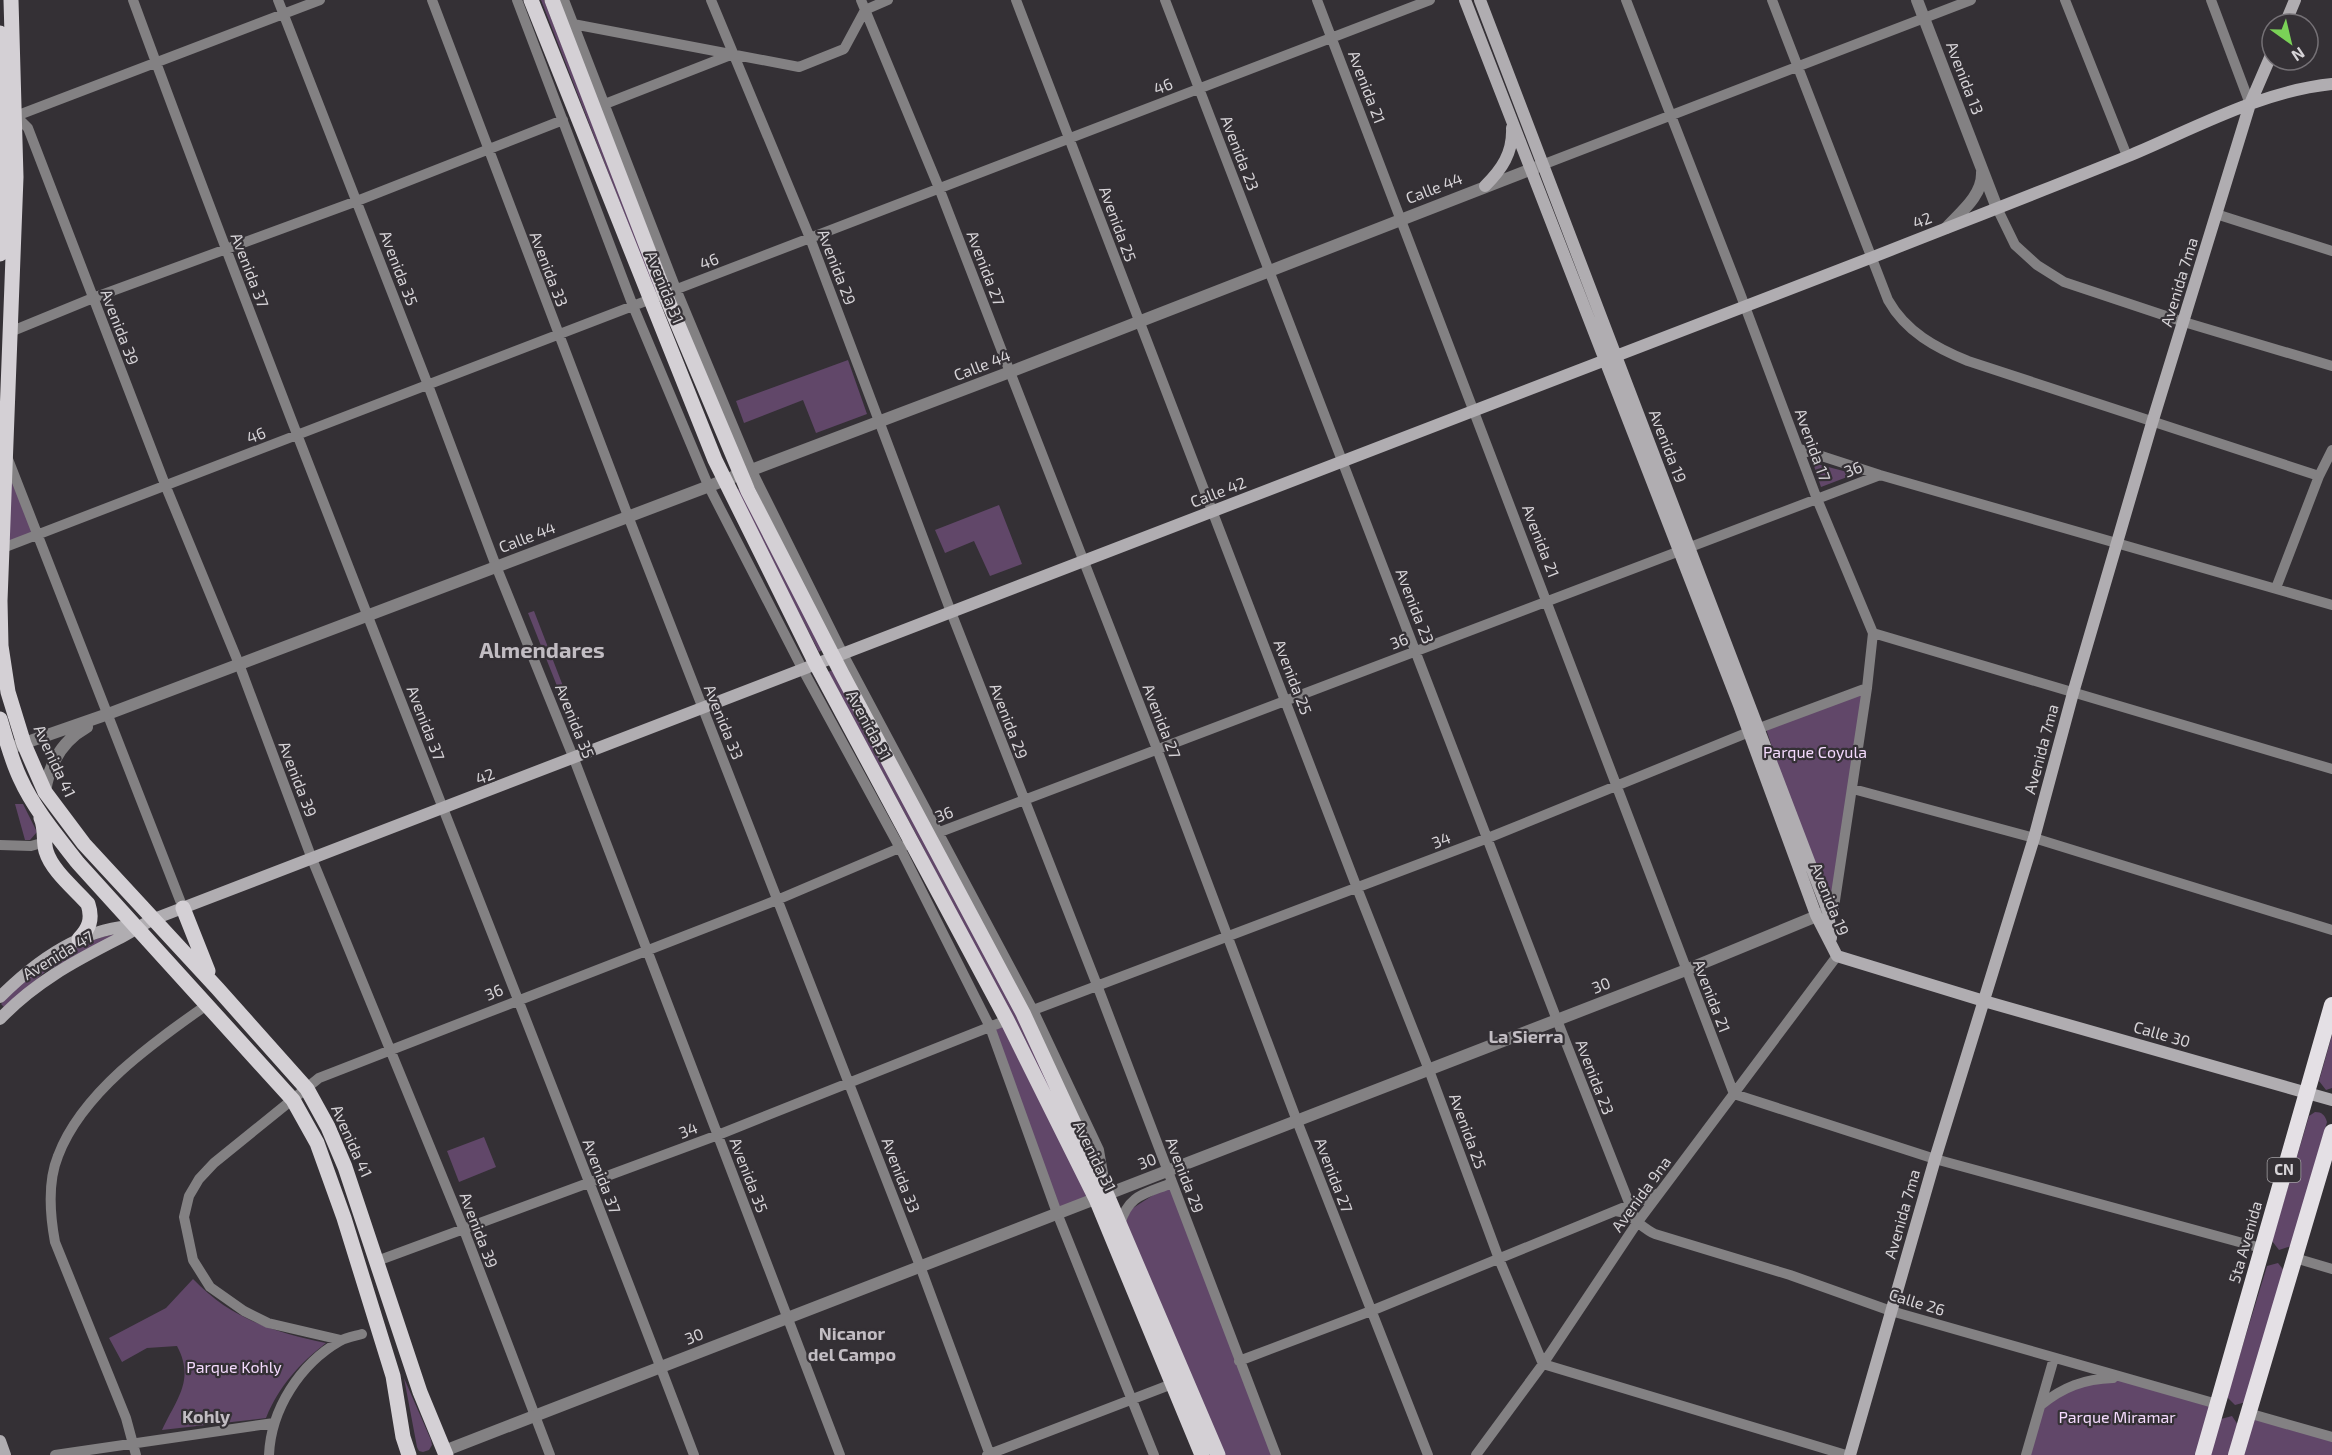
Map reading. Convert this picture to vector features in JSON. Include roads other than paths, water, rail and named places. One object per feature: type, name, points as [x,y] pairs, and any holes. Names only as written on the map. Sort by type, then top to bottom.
[{"type":"highway","name":"5ta Avenida","points":[[2203,1455],[2332,1005]]},
{"type":"highway","name":"CN","points":[[2236,1455],[2332,1132]]},
{"type":"main road","name":"Avenida 41","points":[[0,254],[7,176],[16,116],[11,0]]},
{"type":"main road","name":"Avenida 31","points":[[531,0],[724,479],[810,667],[906,845],[1007,1020],[1102,1197],[1120,1224],[1218,1455]]},
{"type":"main road","name":"Avenida 31","points":[[552,0],[745,471],[838,656],[1028,1012],[1102,1197],[1172,1384],[1202,1455]]},
{"type":"main road","name":"Avenida 19","points":[[1465,0],[1530,170],[1610,359],[1684,548],[1837,956]]},
{"type":"main road","name":"Avenida 19","points":[[1480,0],[1542,165],[1610,359]]},
{"type":"main road","name":"Avenida 41","points":[[0,33],[7,176],[10,332],[1,646],[8,692],[24,744],[45,792],[84,844],[307,1089],[328,1127],[345,1167],[440,1454]]},
{"type":"main road","name":"Avenida 7ma","points":[[1848,1455],[1935,1159],[2034,838],[2073,693],[2152,423],[2250,104],[2264,72]]},
{"type":"main road","points":[[2250,104],[2316,85],[2332,84]]},
{"type":"main road","name":"42","points":[[1610,359],[1997,208],[2250,104]]},
{"type":"main road","points":[[1485,186],[1501,171],[1510,153],[1511,118]]},
{"type":"main road","name":"Calle 42","points":[[838,656],[1610,359]]},
{"type":"main road","name":"42","points":[[138,926],[838,656]]},
{"type":"main road","name":"Avenida 41","points":[[0,719],[4,749],[38,810],[78,863],[138,926],[293,1100],[317,1143],[344,1218],[393,1376],[403,1437],[409,1455]]},
{"type":"main road","points":[[38,810],[45,827],[45,842],[50,860],[88,904],[91,913],[89,926],[79,939]]},
{"type":"main road","points":[[183,908],[200,957],[218,989]]},
{"type":"main road","name":"Avenida 47","points":[[0,997],[38,964],[79,939],[109,928],[138,926]]},
{"type":"main road","name":"Avenida 47","points":[[0,1019],[50,975],[124,936],[138,926]]},
{"type":"main road","points":[[1837,956],[1984,1001]]},
{"type":"main road","name":"Calle 30","points":[[1984,1001],[2332,1100]]},
{"type":"main road","points":[[0,1441],[5,1455]]},
{"type":"street","name":"Avenida 37","points":[[133,0],[226,251],[694,1455]]},
{"type":"street","name":"Avenida 35","points":[[278,0],[496,566],[574,759],[840,1455]]},
{"type":"street","points":[[16,116],[320,0]]},
{"type":"street","name":"Avenida 33","points":[[432,0],[558,335],[920,1266],[989,1455]]},
{"type":"street","name":"Avenida 31","points":[[517,0],[633,306],[708,485],[810,667]]},
{"type":"street","name":"Avenida 31","points":[[564,0],[605,104],[671,291]]},
{"type":"street","name":"Avenida 29","points":[[711,0],[810,238],[951,612],[1097,985],[1276,1455]]},
{"type":"street","points":[[573,24],[799,67],[844,49],[863,5],[888,0]]},
{"type":"street","name":"Avenida 25","points":[[1016,0],[1429,1070],[1499,1259],[1543,1364]]},
{"type":"street","name":"Avenida 23","points":[[1165,0],[1637,1223]]},
{"type":"street","name":"Avenida 21","points":[[1317,0],[1734,1094]]},
{"type":"street","name":"46","points":[[2,549],[1430,0]]},
{"type":"street","name":"Avenida 17","points":[[1626,0],[1800,449],[1817,499],[1873,633],[1853,789],[1834,907],[1822,913]]},
{"type":"street","points":[[1772,0],[1894,311],[1903,321],[1934,346],[1968,361],[2319,476]]},
{"type":"street","name":"Avenida 13","points":[[1917,0],[1997,208]]},
{"type":"street","name":"Calle 44","points":[[4,749],[108,714],[1010,372],[1485,186],[1971,0]]},
{"type":"street","points":[[2065,0],[2127,156]]},
{"type":"street","points":[[2211,0],[2250,104]]},
{"type":"street","name":"Avenida 27","points":[[863,5],[939,188],[1157,749],[1297,1121],[1428,1455]]},
{"type":"street","points":[[605,104],[733,54]]},
{"type":"street","name":"Avenida 39","points":[[16,116],[28,128],[166,487],[239,664],[312,859],[464,1230],[550,1455]]},
{"type":"street","points":[[10,332],[93,298],[226,251],[563,120]]},
{"type":"street","points":[[1946,228],[1977,194],[1982,182],[1982,168]]},
{"type":"street","points":[[1997,208],[2015,245],[2037,265],[2064,282],[2184,322],[2332,366]]},
{"type":"street","points":[[2216,214],[2332,250]]},
{"type":"street","points":[[1800,449],[1880,475],[2332,605]]},
{"type":"street","points":[[2276,588],[2319,476],[2332,450]]},
{"type":"street","points":[[6,453],[36,536],[183,908]]},
{"type":"street","name":"36","points":[[934,834],[1880,475]]},
{"type":"street","points":[[1873,633],[2332,769]]},
{"type":"street","name":"34","points":[[1028,1012],[1488,838],[1867,688]]},
{"type":"street","points":[[45,792],[53,760],[78,732],[108,714]]},
{"type":"street","points":[[1853,789],[2034,838],[2332,930]]},
{"type":"street","points":[[0,845],[31,846],[45,842]]},
{"type":"street","name":"Avenida 31","points":[[906,845],[990,1027],[1058,1213],[1154,1455]]},
{"type":"street","name":"36","points":[[341,1340],[268,1323],[244,1311],[210,1287],[193,1260],[184,1217],[189,1196],[198,1179],[214,1163],[279,1113],[319,1078],[777,900],[906,845]]},
{"type":"street","name":"30","points":[[440,1454],[1058,1213],[1169,1177],[1297,1121],[1686,970],[1822,913]]},
{"type":"street","name":"Avenida 9na","points":[[1476,1455],[1543,1364],[1637,1223],[1837,956]]},
{"type":"street","points":[[135,1450],[126,1418],[55,1242],[51,1211],[52,1176],[61,1148],[83,1110],[153,1044],[208,1004]]},
{"type":"street","name":"34","points":[[377,1261],[718,1135],[1007,1020]]},
{"type":"street","points":[[1734,1094],[1935,1159],[2261,1248]]},
{"type":"street","points":[[1120,1224],[1125,1207],[1169,1177]]},
{"type":"street","points":[[1239,1361],[1371,1311],[1660,1192]]},
{"type":"street","name":"Calle 26","points":[[1615,1211],[1628,1215],[1655,1234],[1790,1275],[1891,1311],[2217,1404]]},
{"type":"street","points":[[2295,1258],[2332,1269]]},
{"type":"street","points":[[362,1334],[372,1312]]},
{"type":"street","points":[[269,1455],[274,1423],[285,1397],[299,1377],[317,1358],[341,1340],[362,1334],[382,1345]]},
{"type":"street","points":[[2026,1455],[2054,1358]]},
{"type":"street","points":[[1543,1364],[1848,1455]]},
{"type":"street","points":[[2041,1405],[2057,1392],[2079,1382],[2122,1377]]},
{"type":"street","points":[[989,1455],[1172,1384]]},
{"type":"street","points":[[2248,1413],[2332,1437]]},
{"type":"street","points":[[55,1455],[135,1450],[274,1423]]},
{"type":"district","name":"Almendares","points":[[542,650]]},
{"type":"district","name":"La Sierra","points":[[1526,1037]]},
{"type":"district","name":"Nicanor del Campo","points":[[852,1344]]},
{"type":"district","name":"Kohly","points":[[206,1417]]},
{"type":"park label","name":"Parque Coyula","points":[[1815,752]]},
{"type":"park label","name":"Parque Kohly","points":[[234,1367]]},
{"type":"park label","name":"Parque Miramar","points":[[2117,1417]]}]
